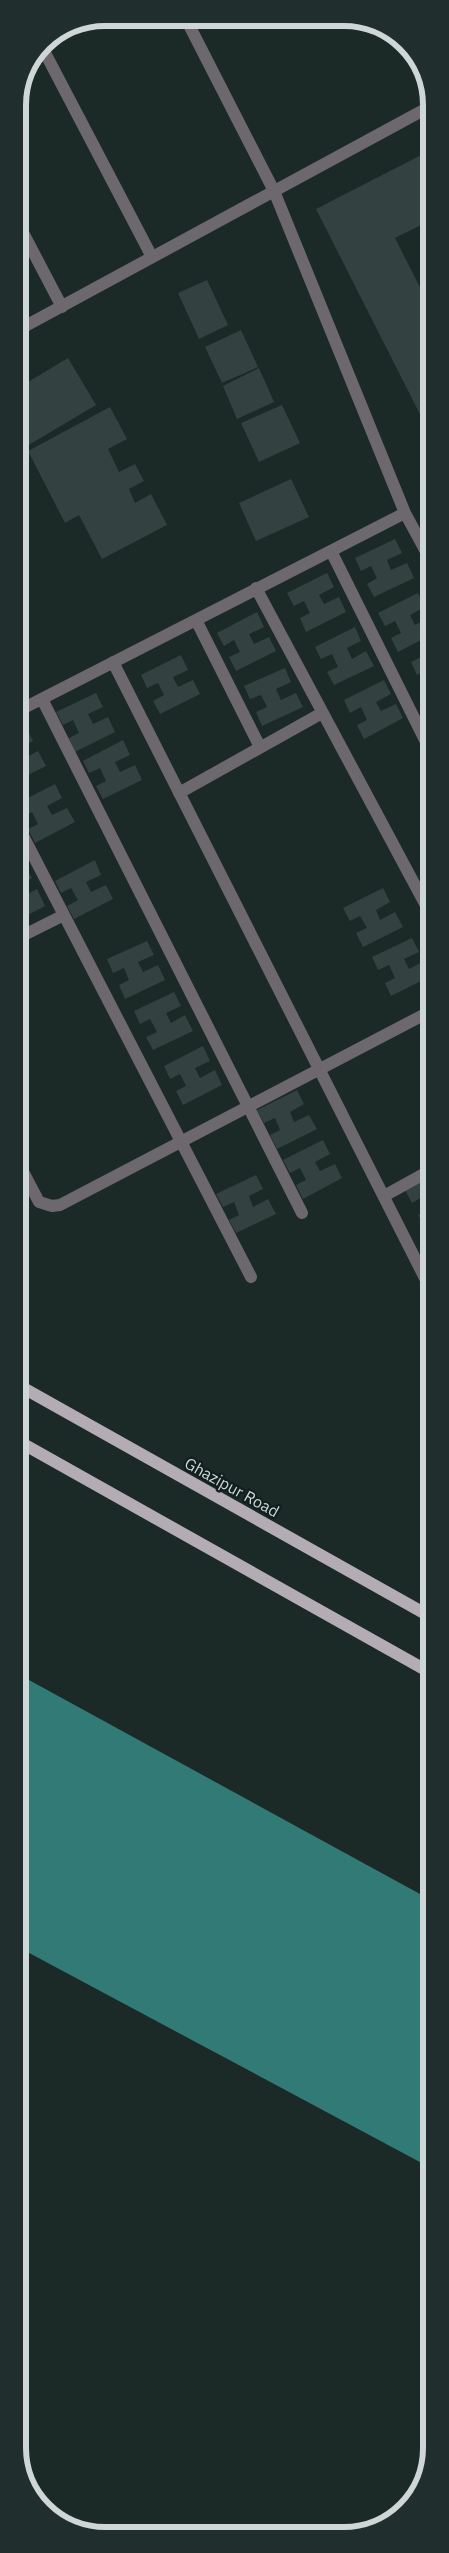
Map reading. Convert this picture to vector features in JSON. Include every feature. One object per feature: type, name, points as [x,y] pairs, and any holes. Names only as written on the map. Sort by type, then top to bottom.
[{"type":"main road","name":"Ghazipur Road","points":[[26,1389],[423,1613]]},
{"type":"main road","points":[[26,1445],[423,1669]]},
{"type":"street","points":[[190,26],[274,190],[405,513],[423,546]]},
{"type":"street","points":[[45,54],[152,257]]},
{"type":"street","points":[[26,326],[423,110]]},
{"type":"street","points":[[26,238],[62,307]]},
{"type":"street","points":[[26,708],[405,513]]},
{"type":"street","points":[[331,551],[423,736]]},
{"type":"street","points":[[256,588],[423,900]]},
{"type":"street","points":[[196,620],[260,747]]},
{"type":"street","points":[[113,662],[423,1274]]},
{"type":"street","points":[[42,699],[302,1213]]},
{"type":"street","points":[[179,793],[322,713]]},
{"type":"street","points":[[26,841],[251,1276]]},
{"type":"street","points":[[26,934],[64,915]]},
{"type":"street","points":[[26,1177],[39,1202],[52,1206],[60,1204],[423,1015]]},
{"type":"street","points":[[384,1196],[423,1174]]},
{"type":"water","points":[[26,1678],[423,1896],[423,2164],[26,1951]]},
{"type":"building","points":[[423,154],[423,224],[395,238],[423,293],[423,420],[316,209]]},
{"type":"building","points":[[207,280],[228,325],[199,339],[178,293]]},
{"type":"building","points":[[241,330],[258,367],[222,383],[205,347]]},
{"type":"building","points":[[68,358],[96,405],[26,447],[26,383]]},
{"type":"building","points":[[259,368],[274,402],[237,419],[223,386]]},
{"type":"building","points":[[282,405],[300,443],[259,462],[241,423]]},
{"type":"building","points":[[110,407],[127,439],[108,449],[119,472],[135,464],[144,481],[129,489],[135,503],[151,494],[167,525],[102,559],[79,515],[65,523],[28,451]]},
{"type":"building","points":[[291,479],[309,517],[256,541],[239,503]]},
{"type":"building","points":[[395,539],[402,553],[387,560],[391,570],[407,563],[414,578],[374,597],[367,584],[377,578],[371,566],[361,571],[355,558]]},
{"type":"building","points":[[327,573],[334,587],[319,595],[324,604],[339,597],[346,612],[306,632],[300,618],[310,613],[304,601],[294,606],[287,593]]},
{"type":"building","points":[[418,593],[423,603],[423,608],[410,615],[415,625],[423,621],[423,639],[398,652],[391,638],[401,633],[395,621],[385,626],[378,613]]},
{"type":"building","points":[[257,612],[264,627],[249,634],[254,644],[269,637],[276,651],[236,671],[229,657],[240,652],[234,640],[224,646],[217,633]]},
{"type":"building","points":[[355,627],[361,641],[347,648],[352,659],[366,651],[374,666],[334,685],[327,672],[338,667],[332,654],[321,659],[315,647]]},
{"type":"building","points":[[181,655],[188,670],[173,677],[178,687],[193,680],[200,694],[160,714],[153,701],[164,695],[158,683],[147,688],[141,675]]},
{"type":"building","points":[[423,656],[423,672],[417,675],[411,662]]},
{"type":"building","points":[[285,668],[291,682],[276,689],[281,700],[296,693],[303,707],[262,726],[256,712],[267,707],[261,695],[250,699],[244,686]]},
{"type":"building","points":[[384,680],[391,694],[376,702],[381,711],[396,704],[403,718],[364,739],[357,725],[367,720],[361,707],[350,713],[344,700]]},
{"type":"building","points":[[96,693],[103,707],[88,714],[93,724],[108,717],[115,732],[75,752],[69,738],[79,733],[73,720],[63,725],[56,712]]},
{"type":"building","points":[[26,727],[33,741],[26,745]]},
{"type":"building","points":[[123,740],[130,755],[115,762],[120,772],[135,765],[142,780],[103,799],[96,786],[106,781],[100,768],[89,773],[83,761]]},
{"type":"building","points":[[38,751],[46,766],[26,776],[26,757]]},
{"type":"building","points":[[55,784],[62,798],[47,806],[52,815],[67,808],[75,822],[35,843],[28,829],[38,824],[32,812],[26,815],[26,799]]},
{"type":"building","points":[[95,860],[101,875],[86,882],[91,892],[106,885],[113,899],[74,919],[67,906],[78,900],[71,888],[61,893],[55,881]]},
{"type":"building","points":[[26,868],[32,878],[26,881]]},
{"type":"building","points":[[383,888],[390,902],[376,910],[380,920],[395,912],[403,927],[363,947],[356,933],[367,928],[360,916],[350,921],[343,908]]},
{"type":"building","points":[[37,889],[45,906],[26,916],[26,894]]},
{"type":"building","points":[[412,938],[419,952],[404,959],[409,969],[423,962],[423,980],[391,996],[385,983],[395,978],[389,965],[378,970],[372,957]]},
{"type":"building","points":[[147,941],[154,955],[138,962],[143,972],[158,965],[165,980],[125,999],[119,985],[129,980],[124,968],[113,973],[107,959]]},
{"type":"building","points":[[174,992],[181,1006],[166,1013],[171,1023],[185,1015],[193,1031],[153,1050],[146,1037],[157,1032],[150,1019],[140,1024],[134,1011]]},
{"type":"building","points":[[203,1046],[210,1061],[195,1068],[200,1078],[215,1070],[222,1085],[183,1105],[176,1091],[186,1086],[180,1074],[170,1079],[164,1066]]},
{"type":"building","points":[[297,1090],[304,1104],[290,1112],[294,1122],[309,1115],[317,1129],[277,1149],[270,1135],[280,1130],[275,1118],[264,1123],[257,1110]]},
{"type":"building","points":[[323,1140],[330,1154],[315,1162],[320,1171],[335,1164],[342,1178],[303,1199],[296,1185],[306,1180],[300,1168],[290,1173],[283,1160]]},
{"type":"building","points":[[256,1175],[263,1189],[249,1196],[253,1207],[268,1199],[276,1214],[236,1233],[229,1220],[239,1215],[234,1202],[223,1207],[216,1194]]},
{"type":"building","points":[[423,1180],[423,1199],[422,1197],[412,1203],[405,1190]]},
{"type":"building","points":[[423,1212],[423,1224],[418,1215]]}]
